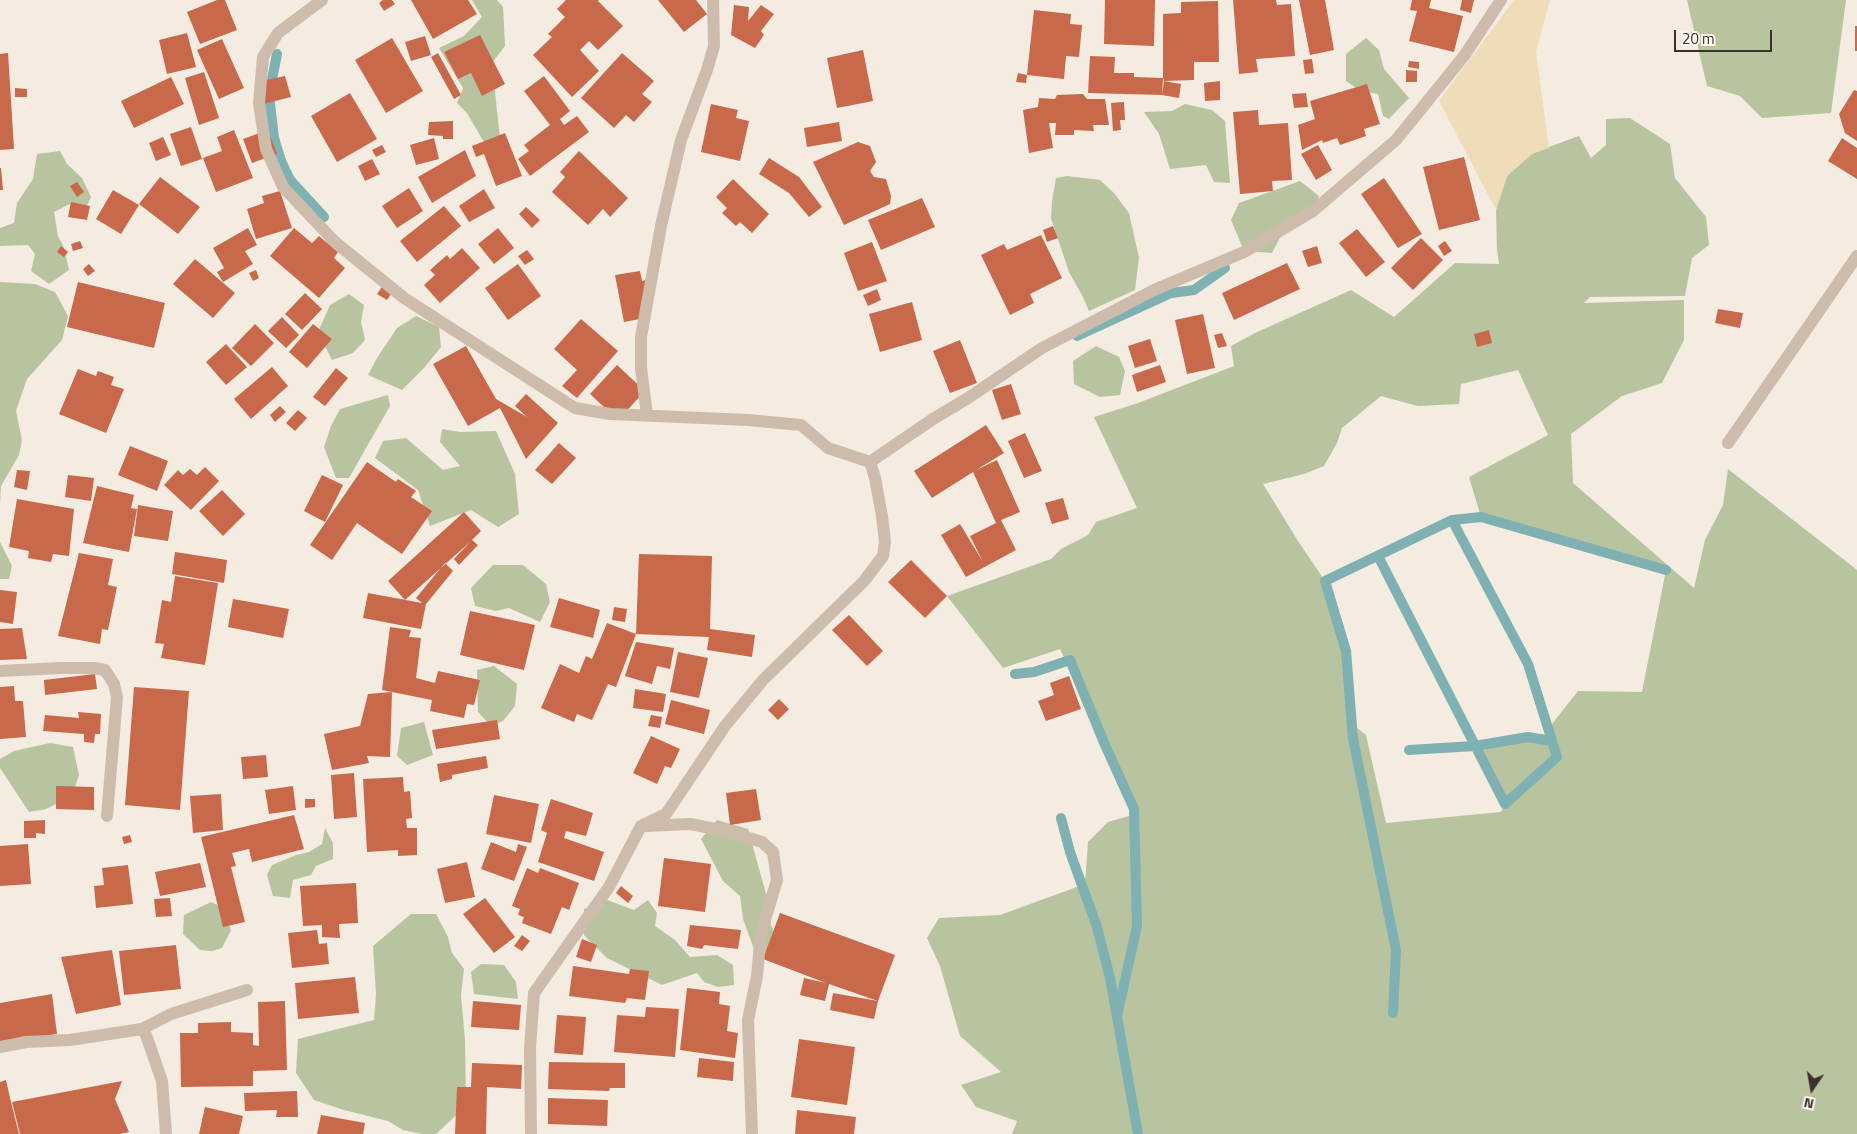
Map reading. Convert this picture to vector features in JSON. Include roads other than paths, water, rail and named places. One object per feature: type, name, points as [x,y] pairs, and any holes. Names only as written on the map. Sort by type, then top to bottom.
[{"type":"street","points":[[322,0],[278,33],[263,57],[260,103],[266,149],[283,187],[335,242],[404,298],[575,408],[610,414],[748,420],[800,425],[828,448],[870,462]]},
{"type":"street","points":[[647,415],[641,368],[641,337],[661,226],[681,140],[714,46],[713,0]]},
{"type":"street","points":[[870,462],[1042,348],[1154,290],[1244,252],[1313,212],[1396,140],[1464,56],[1501,0]]},
{"type":"street","points":[[1728,443],[1857,256]]},
{"type":"street","points":[[531,1134],[530,1048],[534,993],[609,887],[642,826],[666,814],[725,726],[763,680],[864,581],[884,556],[885,542],[882,516],[870,462]]},
{"type":"street","points":[[0,671],[60,668],[94,668],[105,670],[114,684],[116,698],[107,816]]},
{"type":"street","points":[[642,826],[690,824],[762,842],[774,852],[777,880],[761,933],[757,976],[748,1020],[752,1134]]},
{"type":"street","points":[[0,1047],[26,1042],[70,1040],[142,1030],[171,1014],[247,990]]},
{"type":"street","points":[[142,1030],[146,1035],[162,1081],[166,1134]]},
{"type":"waterway","points":[[277,54],[269,95],[274,138],[281,161],[290,180],[324,217]]},
{"type":"waterway","points":[[1077,336],[1171,293],[1194,290],[1225,268]]},
{"type":"waterway","points":[[1393,1013],[1396,950],[1353,739],[1346,651],[1325,581],[1452,520],[1481,517],[1666,570]]},
{"type":"waterway","points":[[1378,556],[1505,804],[1557,757],[1528,664],[1452,520]]},
{"type":"waterway","points":[[1015,674],[1034,672],[1070,660],[1134,809],[1137,926],[1117,1016]]},
{"type":"waterway","points":[[1409,750],[1475,746],[1528,737],[1552,741]]},
{"type":"waterway","points":[[1061,818],[1070,852],[1097,927],[1110,978],[1138,1134]]}]
